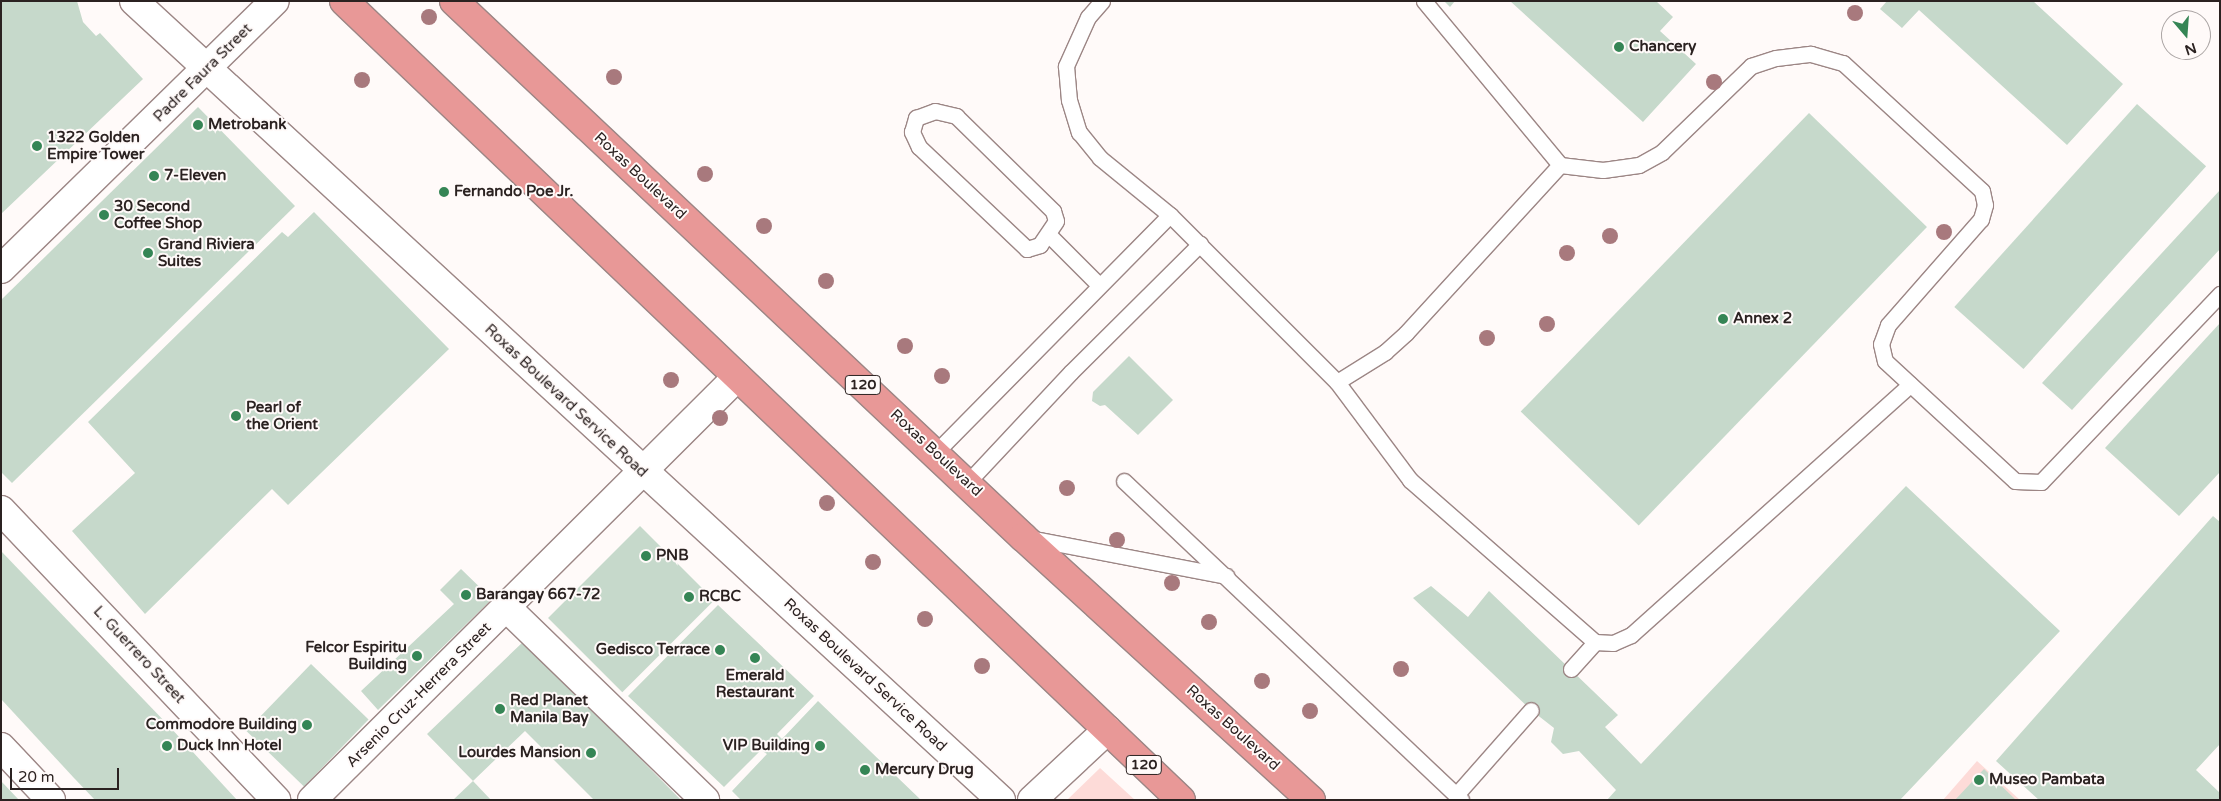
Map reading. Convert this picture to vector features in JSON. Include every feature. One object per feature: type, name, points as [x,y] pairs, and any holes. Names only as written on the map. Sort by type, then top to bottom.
[{"type":"highway","name":"120","points":[[344,1],[1181,800]]},
{"type":"highway","name":"Roxas Boulevard","points":[[454,1],[1023,537],[1311,800]]},
{"type":"street","name":"Roxas Boulevard Service Road","points":[[134,1],[206,71],[1001,800]]},
{"type":"street","name":"Padre Faura Street","points":[[1,269],[206,71],[274,1]]},
{"type":"street","name":"Arsenio Cruz-Herrera Street","points":[[312,800],[507,608],[736,377]]},
{"type":"street","name":"L. Guerrero Street","points":[[1,510],[276,800]]},
{"type":"street","points":[[507,608],[705,800]]},
{"type":"street","points":[[1032,800],[1107,730]]},
{"type":"street","points":[[1,747],[51,800]]},
{"type":"lane","points":[[1102,1],[1088,17],[1066,66],[1069,100],[1078,132],[1100,158],[1170,214],[1337,382],[1410,480],[1595,642],[1613,643],[1632,635],[1910,385]]},
{"type":"lane","points":[[1424,1],[1560,164],[1603,170],[1639,165],[1662,152],[1751,66],[1776,58],[1810,54],[1843,63],[1982,191],[1985,205],[1982,219],[1888,325],[1881,344],[1885,361],[2015,481],[2040,482],[2220,294]]},
{"type":"lane","points":[[935,111],[956,116],[1053,211],[1056,222],[1048,234],[1040,245],[1027,249],[919,148],[912,132],[916,118],[935,111]]},
{"type":"lane","points":[[1337,382],[1385,352],[1406,333],[1560,164]]},
{"type":"lane","points":[[935,453],[1098,284],[1170,214]]},
{"type":"lane","points":[[1048,234],[1098,284]]},
{"type":"lane","points":[[967,483],[1071,372],[1200,244]]},
{"type":"lane","points":[[1124,481],[1458,797],[1531,710]]},
{"type":"lane","points":[[1023,537],[1226,576]]},
{"type":"lane","points":[[1571,669],[1595,642]]},
{"type":"shaded area","name":"Museo Pambata","points":[[1977,761],[2020,800],[1943,800]]},
{"type":"shaded area","points":[[1100,768],[1135,800],[1067,800]]},
{"type":"building","name":"1322 Golden Empire Tower","points":[[1,1],[77,1],[83,22],[96,36],[100,33],[143,79],[1,214]]},
{"type":"building","points":[[1444,1],[1455,1],[1450,7]]},
{"type":"building","name":"Chancery","points":[[1510,1],[1656,1],[1673,17],[1660,31],[1696,64],[1643,122]]},
{"type":"building","points":[[1887,1],[2033,1],[2123,84],[2067,145],[1919,10],[1902,28],[1880,9]]},
{"type":"building","points":[[2137,104],[2206,166],[2023,369],[1954,307]]},
{"type":"building","name":"Grand Riviera Suites","points":[[198,107],[295,206],[12,483],[1,472],[1,300]]},
{"type":"building","name":"Annex 2","points":[[1809,113],[1927,227],[1639,525],[1521,412]]},
{"type":"building","points":[[2220,190],[2220,249],[2072,410],[2042,383]]},
{"type":"building","name":"Pearl of the Orient","points":[[314,212],[449,349],[288,505],[272,489],[145,614],[72,531],[135,473],[88,422],[282,232],[288,237]]},
{"type":"building","points":[[2220,323],[2220,472],[2179,516],[2105,448]]},
{"type":"building","points":[[1129,356],[1173,400],[1138,435],[1105,405],[1100,406],[1092,401],[1093,392]]},
{"type":"building","points":[[1906,486],[2060,631],[1900,800],[1607,800],[1616,790],[1579,751],[1563,754],[1551,742],[1554,728],[1531,710],[1413,598],[1431,586],[1468,617],[1489,591],[1618,715],[1605,727],[1641,764]]},
{"type":"building","points":[[2213,516],[2220,522],[2220,744],[2196,770],[2220,793],[2220,800],[2039,800],[1996,761]]},
{"type":"building","points":[[640,526],[714,600],[622,692],[548,618]]},
{"type":"building","points":[[1,551],[169,726],[237,800],[95,800],[74,778],[1,699]]},
{"type":"building","name":"Felcor Espiritu Building","points":[[461,569],[492,599],[378,710],[361,691],[454,604],[440,590]]},
{"type":"building","name":"Gedisco Terrace","points":[[718,605],[814,696],[777,734],[782,739],[818,701],[921,800],[741,800],[732,791],[767,754],[761,750],[724,787],[628,696]]},
{"type":"building","points":[[524,641],[681,800],[594,800],[525,731],[473,781],[427,734]]},
{"type":"building","name":"Commodore Building","points":[[311,664],[369,720],[304,786],[246,731]]},
{"type":"building","name":"Museo Pambata","points":[[1984,769],[2016,800],[1955,800]]},
{"type":"building","points":[[1,781],[19,800],[1,800]]},
{"type":"building","points":[[473,781],[491,800],[453,800]]},
{"type":"place","name":"Chancery","points":[[1619,47]]},
{"type":"place","name":"Metrobank","points":[[198,125]]},
{"type":"place","name":"1322 Golden Empire Tower","points":[[37,146]]},
{"type":"place","name":"7-Eleven","points":[[154,176]]},
{"type":"place","name":"Fernando Poe Jr.","points":[[444,192]]},
{"type":"place","name":"30 Second Coffee Shop","points":[[104,215]]},
{"type":"place","name":"Grand Riviera Suites","points":[[148,253]]},
{"type":"place","name":"Annex 2","points":[[1723,319]]},
{"type":"place","name":"Pearl of the Orient","points":[[236,416]]},
{"type":"place","name":"PNB","points":[[646,556]]},
{"type":"place","name":"Barangay 667-72","points":[[466,595]]},
{"type":"place","name":"RCBC","points":[[689,597]]},
{"type":"place","name":"Gedisco Terrace","points":[[720,650]]},
{"type":"place","name":"Felcor Espiritu Building","points":[[417,656]]},
{"type":"place","name":"Emerald Restaurant","points":[[755,658]]},
{"type":"place","name":"Red Planet Manila Bay","points":[[500,709]]},
{"type":"place","name":"Commodore Building","points":[[307,725]]},
{"type":"place","name":"Duck Inn Hotel","points":[[167,746]]},
{"type":"place","name":"VIP Building","points":[[820,746]]},
{"type":"place","name":"Lourdes Mansion","points":[[591,753]]},
{"type":"place","name":"Mercury Drug","points":[[865,770]]},
{"type":"place","name":"Museo Pambata","points":[[1979,780]]}]
